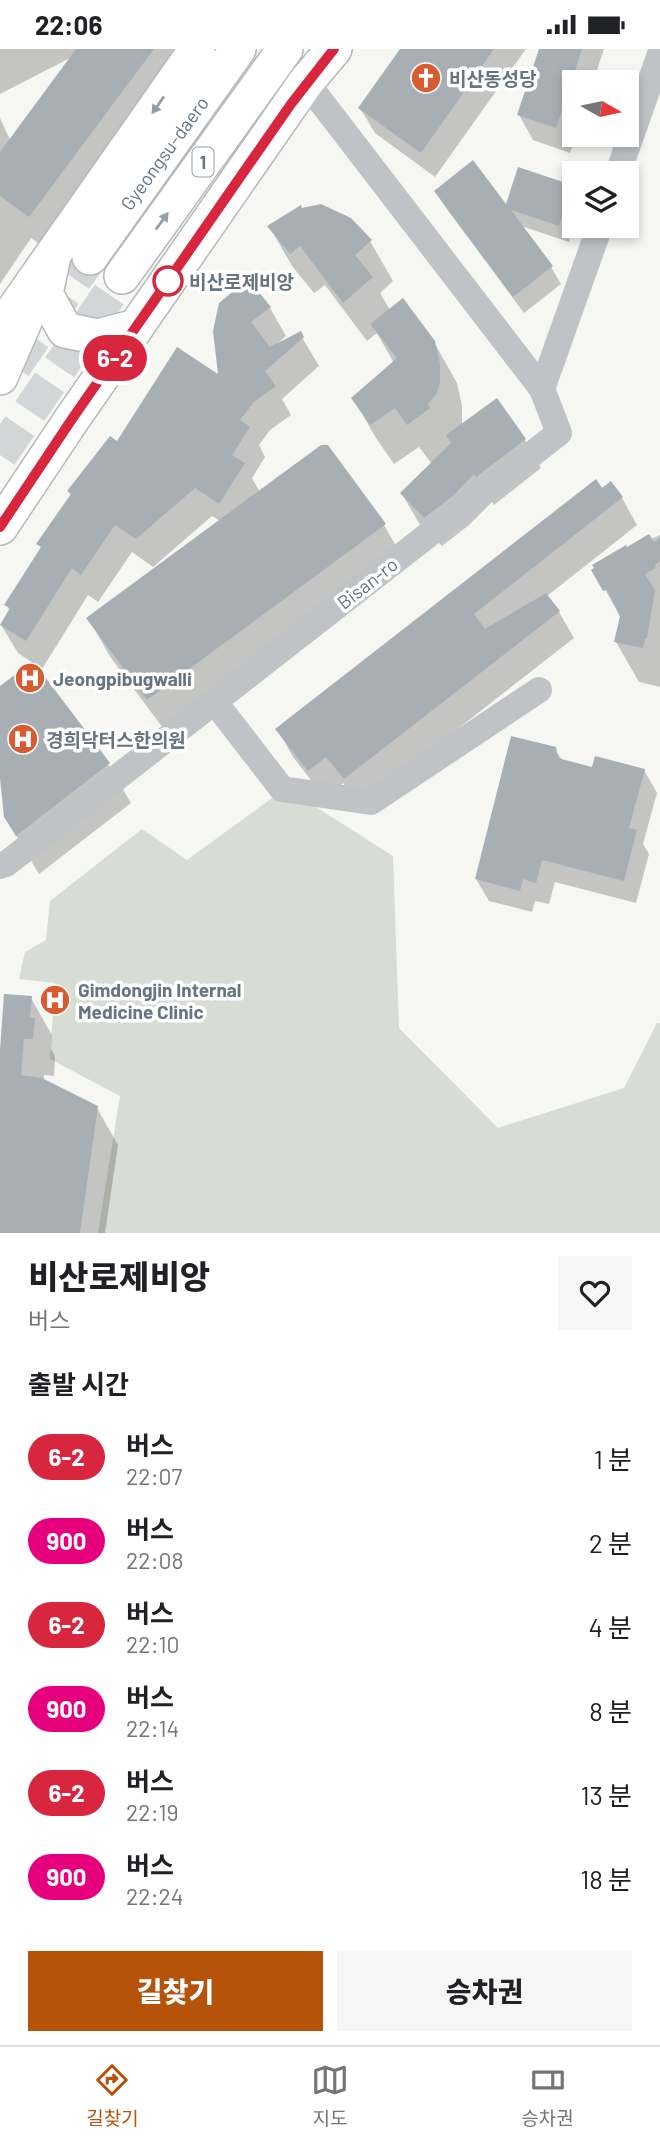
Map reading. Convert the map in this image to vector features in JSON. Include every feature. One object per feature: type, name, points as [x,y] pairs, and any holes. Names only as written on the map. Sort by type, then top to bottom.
[{"type":"main road","points":[[0,330],[197,49]]},
{"type":"main road","name":"Gyeongsu-daero","points":[[90,257],[238,49]]},
{"type":"main road","name":"Gyeongsu-daero","points":[[122,276],[285,49]]},
{"type":"main road","points":[[0,527],[306,82],[334,49]]},
{"type":"main road","points":[[53,253],[45,294],[65,330],[98,337],[136,327]]},
{"type":"main road","points":[[0,377],[53,253]]},
{"type":"street","points":[[622,161],[660,54]]},
{"type":"street","points":[[306,82],[542,389]]},
{"type":"street","points":[[542,389],[596,238]]},
{"type":"street","name":"Bisan-ro","points":[[0,866],[559,433],[542,389]]},
{"type":"street","points":[[214,701],[282,789],[371,802],[539,690]]},
{"type":"shaded area","points":[[272,798],[308,802],[393,856],[399,1028],[498,1128],[624,1088],[657,1023],[660,1023],[660,1233],[98,1233],[120,1096],[50,1059],[55,983],[19,979],[25,952],[46,940],[50,901],[142,829],[187,860]]},
{"type":"building","points":[[76,49],[154,49],[29,217],[0,196],[0,152]]},
{"type":"building","name":"비산동성당","points":[[400,49],[494,49],[421,153],[358,108]]},
{"type":"building","points":[[539,49],[582,49],[575,70],[562,70],[562,110],[556,128],[517,115]]},
{"type":"building","points":[[473,160],[506,204],[518,167],[562,182],[562,217],[559,226],[511,210],[553,266],[513,297],[434,191]]},
{"type":"building","points":[[321,204],[351,218],[372,240],[355,255],[373,277],[343,303],[300,246],[290,254],[267,226],[301,205],[302,208]]},
{"type":"building","points":[[248,279],[271,307],[251,322],[270,347],[301,331],[304,337],[265,371],[276,386],[254,402],[240,420],[250,427],[232,455],[245,463],[219,504],[195,488],[136,539],[115,525],[81,575],[72,568],[26,641],[0,625],[10,608],[4,605],[41,547],[36,544],[71,494],[67,491],[110,436],[117,441],[177,347],[218,374],[213,331],[219,303]]},
{"type":"building","points":[[403,298],[435,341],[440,364],[440,382],[437,393],[428,404],[430,408],[407,425],[395,408],[370,425],[351,398],[397,358],[370,324]]},
{"type":"building","points":[[497,398],[526,439],[476,477],[474,474],[453,496],[424,518],[400,493],[451,443],[446,435]]},
{"type":"building","points":[[321,445],[328,445],[386,524],[147,700],[86,618]]},
{"type":"building","points":[[596,479],[602,488],[611,481],[623,497],[474,614],[485,629],[546,593],[560,611],[344,779],[326,757],[308,771],[275,729]]},
{"type":"building","points":[[649,534],[654,542],[660,538],[660,561],[655,565],[656,568],[645,574],[655,590],[643,648],[614,642],[620,616],[607,590],[603,591],[591,570],[594,568],[592,565]]},
{"type":"building","points":[[33,661],[110,763],[16,836],[4,817],[0,778],[0,686]]},
{"type":"building","points":[[511,736],[556,747],[558,758],[592,767],[595,756],[645,769],[629,828],[637,830],[624,881],[542,860],[536,883],[523,879],[520,891],[475,879]]},
{"type":"building","points":[[4,994],[32,996],[30,1017],[35,1018],[33,1039],[24,1039],[21,1075],[42,1078],[98,1106],[80,1233],[0,1233],[0,1050]]},
{"type":"tunnel","points":[[14,366],[90,257]]},
{"type":"tunnel","points":[[0,455],[122,276]]},
{"type":"bus line","name":"6-2","points":[[0,527],[306,82],[334,49]]},
{"type":"place","name":"비산동성당","points":[[426,78]]},
{"type":"place","name":"비산로제비앙","points":[[168,281]]},
{"type":"place","name":"Jeongpibugwalli","points":[[30,678]]},
{"type":"place","name":"경희닥터스한의원","points":[[23,739]]},
{"type":"place","name":"Gimdongjin Internal Medicine Clinic","points":[[55,1000]]}]
